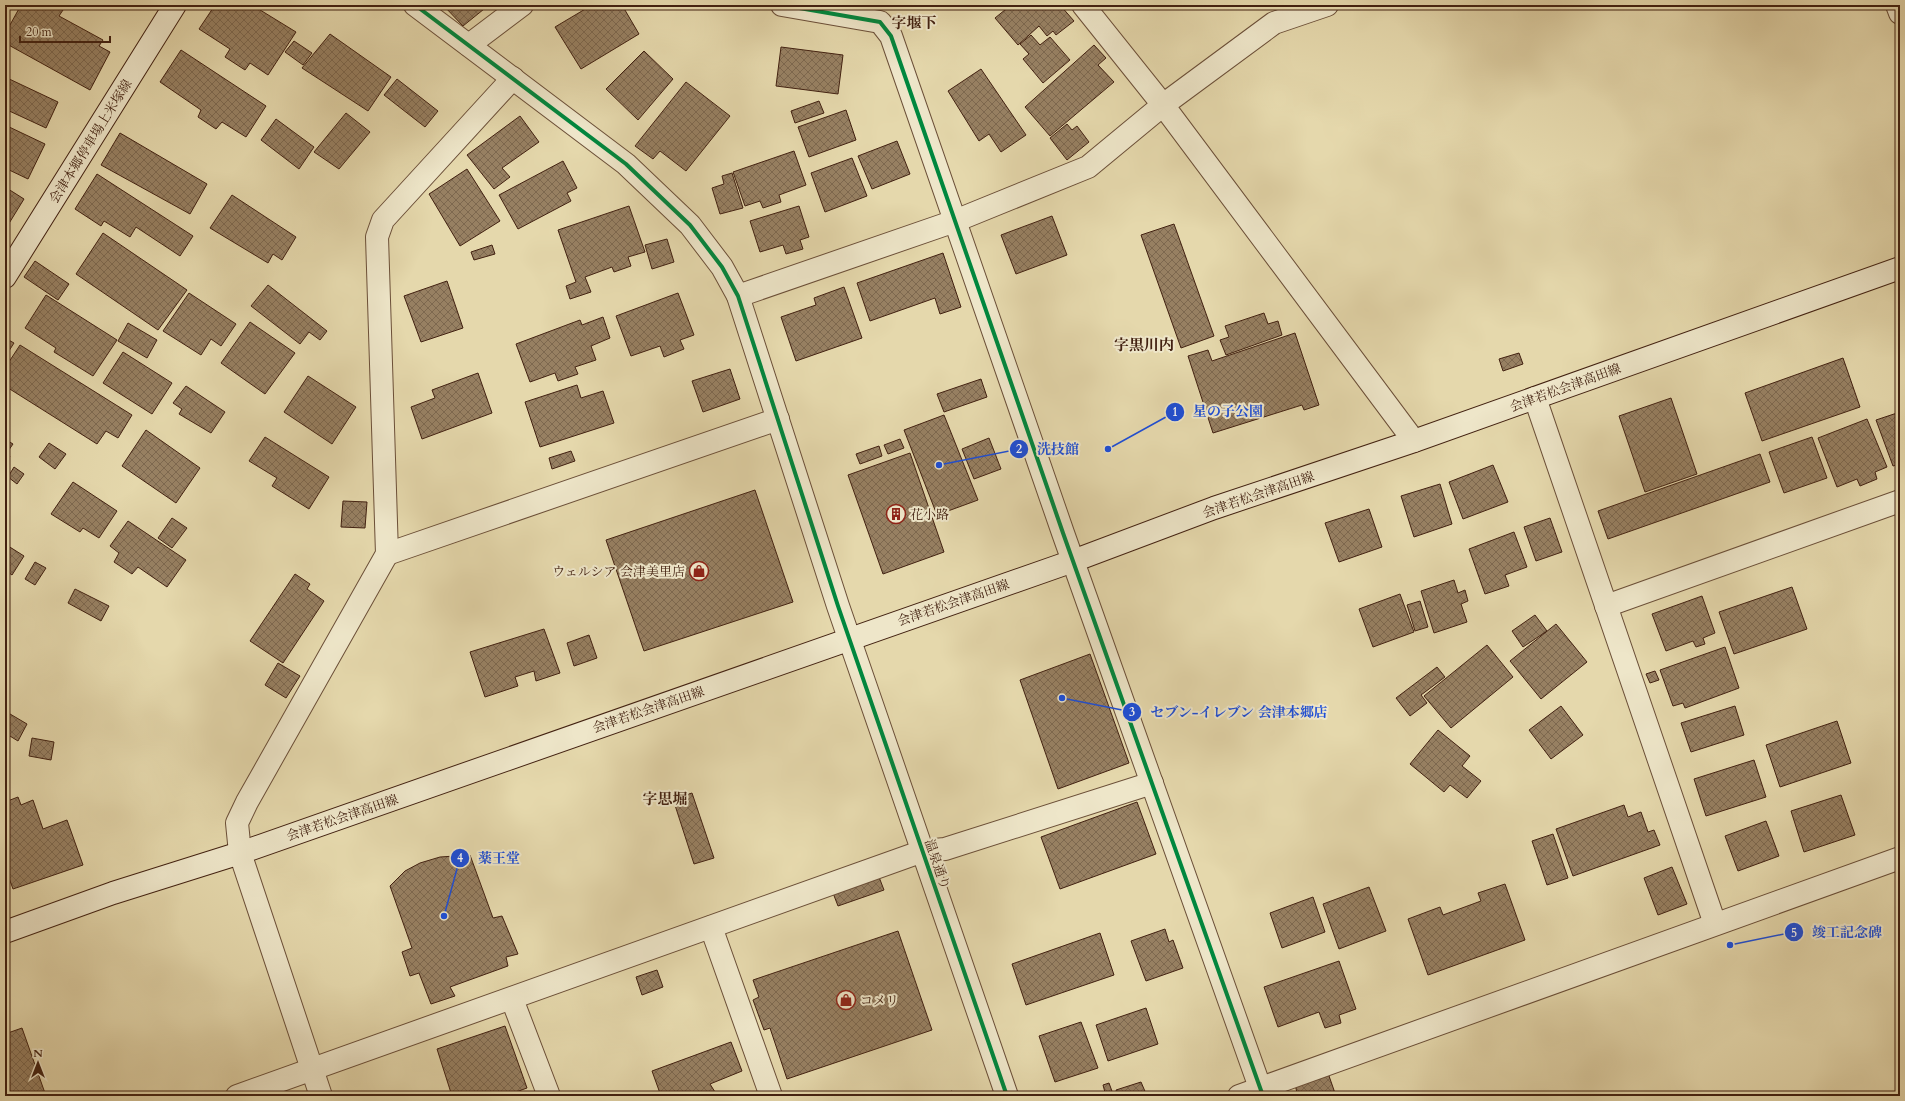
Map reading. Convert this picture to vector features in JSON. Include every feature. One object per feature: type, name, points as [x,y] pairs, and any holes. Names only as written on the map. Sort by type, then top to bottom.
[{"type":"street","name":"会津本郷停車場上米塚線","points":[[5,277],[175,5]]},
{"type":"street","name":"温泉通り","points":[[415,5],[626,164],[690,225],[722,267],[738,296],[850,638],[1007,1096]]},
{"type":"street","points":[[469,45],[522,5]]},
{"type":"street","points":[[782,5],[880,22],[891,36],[1073,560],[1262,1092]]},
{"type":"street","points":[[1082,5],[1163,105],[1414,441]]},
{"type":"street","points":[[738,296],[955,221],[1088,167],[1163,105],[1274,23],[1327,5]]},
{"type":"street","points":[[1897,5],[1900,13]]},
{"type":"street","points":[[321,1096],[240,853],[237,823],[247,802],[388,554],[378,237],[383,220],[513,78]]},
{"type":"street","name":"会津若松会津高田線","points":[[5,932],[113,893],[240,853],[1073,560],[1214,508],[1414,441],[1900,268]]},
{"type":"street","points":[[1535,398],[1715,924]]},
{"type":"street","points":[[388,554],[778,419]]},
{"type":"street","points":[[1606,606],[1900,501]]},
{"type":"street","points":[[237,1096],[711,928],[923,851],[946,849],[1152,783]]},
{"type":"street","points":[[1239,1096],[1262,1092],[1715,924],[1900,858]]},
{"type":"street","points":[[711,928],[771,1096]]},
{"type":"street","points":[[512,999],[549,1096]]},
{"type":"building","points":[[21,5],[54,5],[63,10],[59,16],[103,40],[99,46],[110,52],[90,90],[5,43],[5,34]]},
{"type":"building","points":[[215,5],[252,5],[296,32],[268,75],[250,63],[245,70],[225,57],[230,49],[199,29]]},
{"type":"building","points":[[443,5],[489,5],[463,26]]},
{"type":"building","points":[[592,5],[622,5],[639,34],[581,69],[555,27]]},
{"type":"building","points":[[1011,5],[1060,5],[1074,21],[1056,35],[1053,31],[1047,36],[1039,26],[1018,45],[995,18]]},
{"type":"building","points":[[330,34],[391,77],[368,111],[302,68]]},
{"type":"building","points":[[1031,35],[1040,45],[1050,37],[1070,60],[1043,83],[1023,59],[1029,54],[1020,44]]},
{"type":"building","points":[[294,41],[312,53],[303,65],[285,52]]},
{"type":"building","points":[[1094,45],[1106,58],[1098,65],[1114,82],[1050,136],[1025,107]]},
{"type":"building","points":[[781,47],[843,55],[838,94],[776,86]]},
{"type":"building","points":[[181,50],[266,106],[246,137],[222,122],[216,129],[198,117],[201,110],[160,82]]},
{"type":"building","points":[[644,51],[673,79],[638,120],[606,89]]},
{"type":"building","points":[[981,69],[1026,135],[1001,152],[989,134],[979,141],[948,91]]},
{"type":"building","points":[[5,77],[58,102],[46,128],[5,109]]},
{"type":"building","points":[[397,79],[438,111],[425,127],[384,95]]},
{"type":"building","points":[[686,82],[730,116],[686,171],[660,151],[653,159],[635,146]]},
{"type":"building","points":[[819,101],[824,113],[795,123],[791,111]]},
{"type":"building","points":[[846,110],[856,140],[809,157],[798,127]]},
{"type":"building","points":[[346,113],[370,132],[339,169],[314,152]]},
{"type":"building","points":[[520,116],[539,142],[502,168],[510,177],[494,189],[467,155]]},
{"type":"building","points":[[276,119],[314,147],[299,169],[261,140]]},
{"type":"building","points":[[1067,124],[1072,130],[1077,126],[1089,142],[1067,160],[1050,138]]},
{"type":"building","points":[[5,125],[45,144],[28,179],[5,168]]},
{"type":"building","points":[[120,133],[207,184],[190,214],[101,165]]},
{"type":"building","points":[[897,141],[910,174],[872,189],[858,156]]},
{"type":"building","points":[[794,151],[806,185],[779,195],[781,202],[763,208],[760,201],[745,206],[733,172]]},
{"type":"building","points":[[852,158],[867,196],[825,212],[811,173]]},
{"type":"building","points":[[563,161],[577,188],[567,193],[571,201],[518,229],[499,195]]},
{"type":"building","points":[[467,169],[500,221],[460,246],[429,194]]},
{"type":"building","points":[[732,173],[743,208],[720,214],[712,188],[724,184],[722,176]]},
{"type":"building","points":[[97,174],[193,236],[180,256],[136,227],[130,237],[104,221],[101,226],[75,209]]},
{"type":"building","points":[[5,187],[24,199],[8,225],[5,223]]},
{"type":"building","points":[[232,195],[296,237],[282,260],[273,254],[268,263],[210,228]]},
{"type":"building","points":[[629,206],[645,252],[628,257],[631,266],[614,272],[612,267],[585,277],[591,292],[570,299],[566,286],[576,282],[558,230]]},
{"type":"building","points":[[799,206],[809,237],[800,240],[803,249],[786,254],[783,245],[760,252],[750,221]]},
{"type":"building","points":[[1052,216],[1067,255],[1016,274],[1001,235]]},
{"type":"building","points":[[1174,224],[1214,336],[1181,348],[1141,235]]},
{"type":"building","points":[[103,233],[187,290],[158,330],[76,274]]},
{"type":"building","points":[[667,239],[674,262],[652,269],[645,245]]},
{"type":"building","points":[[492,245],[495,254],[474,260],[471,252]]},
{"type":"building","points":[[943,253],[961,307],[940,314],[935,298],[870,321],[857,283]]},
{"type":"building","points":[[35,261],[69,284],[58,300],[24,277]]},
{"type":"building","points":[[447,281],[463,328],[421,342],[404,296]]},
{"type":"building","points":[[268,285],[327,331],[320,340],[309,332],[300,344],[251,306]]},
{"type":"building","points":[[844,287],[862,338],[796,361],[781,317],[816,305],[814,298]]},
{"type":"building","points":[[189,293],[236,324],[221,346],[211,339],[201,355],[163,331]]},
{"type":"building","points":[[678,293],[694,335],[680,340],[684,349],[664,357],[660,346],[631,356],[616,316]]},
{"type":"building","points":[[46,295],[117,340],[93,376],[54,352],[56,348],[25,328]]},
{"type":"building","points":[[1264,313],[1268,324],[1278,321],[1282,335],[1226,355],[1220,340],[1229,337],[1225,326]]},
{"type":"building","points":[[603,317],[610,338],[591,346],[596,360],[575,367],[578,374],[558,381],[555,373],[530,382],[516,344],[580,320],[582,325]]},
{"type":"building","points":[[250,322],[295,353],[265,394],[221,363]]},
{"type":"building","points":[[128,323],[157,340],[147,358],[118,341]]},
{"type":"building","points":[[1295,333],[1319,405],[1304,410],[1302,405],[1213,433],[1188,356],[1208,350],[1212,361]]},
{"type":"building","points":[[5,338],[14,343],[5,357]]},
{"type":"building","points":[[20,345],[132,415],[118,438],[106,431],[97,444],[5,386],[5,368]]},
{"type":"building","points":[[123,352],[172,383],[152,414],[103,383]]},
{"type":"building","points":[[1519,353],[1523,364],[1503,371],[1499,359]]},
{"type":"building","points":[[1843,358],[1860,407],[1762,441],[1745,393]]},
{"type":"building","points":[[730,369],[740,399],[703,412],[692,381]]},
{"type":"building","points":[[478,373],[492,413],[422,439],[411,407],[435,398],[432,390]]},
{"type":"building","points":[[308,376],[356,407],[332,444],[284,412]]},
{"type":"building","points":[[981,379],[987,397],[944,412],[937,394]]},
{"type":"building","points":[[577,385],[581,398],[603,391],[614,423],[540,447],[525,402]]},
{"type":"building","points":[[186,386],[225,412],[211,433],[179,414],[182,409],[173,403]]},
{"type":"building","points":[[1671,398],[1697,474],[1645,492],[1619,416]]},
{"type":"building","points":[[1900,412],[1900,464],[1893,466],[1876,420]]},
{"type":"building","points":[[944,415],[978,500],[937,515],[904,430]]},
{"type":"building","points":[[1867,419],[1887,467],[1875,472],[1877,479],[1860,486],[1857,479],[1837,487],[1818,438]]},
{"type":"building","points":[[146,430],[200,468],[176,503],[122,466]]},
{"type":"building","points":[[265,437],[329,477],[309,509],[272,486],[277,478],[249,461]]},
{"type":"building","points":[[1812,437],[1827,478],[1784,493],[1769,452]]},
{"type":"building","points":[[989,438],[1001,469],[974,479],[962,449]]},
{"type":"building","points":[[5,439],[13,444],[6,454],[10,456],[5,464]]},
{"type":"building","points":[[900,439],[904,448],[888,454],[884,445]]},
{"type":"building","points":[[49,443],[66,454],[55,469],[39,457]]},
{"type":"building","points":[[879,446],[882,456],[860,464],[856,454]]},
{"type":"building","points":[[571,451],[575,461],[552,469],[549,458]]},
{"type":"building","name":"花小路","points":[[910,453],[944,552],[883,574],[848,475]]},
{"type":"building","points":[[1760,454],[1770,482],[1608,539],[1598,511]]},
{"type":"building","points":[[1493,465],[1508,502],[1463,519],[1449,482]]},
{"type":"building","points":[[14,467],[24,474],[17,484],[8,477]]},
{"type":"building","points":[[73,482],[117,511],[99,538],[83,528],[80,532],[51,514]]},
{"type":"building","points":[[1440,484],[1452,524],[1414,537],[1401,496]]},
{"type":"building","name":"ウェルシア 会津美里店","points":[[755,490],[793,602],[644,651],[606,540]]},
{"type":"building","points":[[343,501],[367,502],[365,528],[341,527]]},
{"type":"building","points":[[1369,509],[1382,547],[1339,562],[1325,523]]},
{"type":"building","points":[[172,518],[187,528],[172,548],[158,538]]},
{"type":"building","points":[[1550,518],[1562,552],[1536,561],[1524,527]]},
{"type":"building","points":[[128,521],[186,560],[167,587],[138,567],[132,574],[114,562],[119,553],[110,546]]},
{"type":"building","points":[[1514,532],[1527,567],[1505,575],[1509,586],[1485,594],[1469,549]]},
{"type":"building","points":[[5,544],[24,556],[12,575],[5,570]]},
{"type":"building","points":[[35,562],[46,568],[35,585],[25,579]]},
{"type":"building","points":[[295,574],[310,584],[307,589],[324,601],[283,663],[250,641]]},
{"type":"building","points":[[1454,580],[1458,593],[1465,590],[1468,601],[1461,604],[1467,622],[1434,633],[1421,591]]},
{"type":"building","points":[[1792,587],[1807,629],[1734,654],[1719,612]]},
{"type":"building","points":[[75,589],[109,606],[101,621],[68,603]]},
{"type":"building","points":[[1400,594],[1414,632],[1373,647],[1359,609]]},
{"type":"building","points":[[1702,596],[1715,633],[1703,638],[1705,644],[1696,647],[1693,641],[1666,651],[1652,614]]},
{"type":"building","points":[[1420,601],[1428,627],[1415,631],[1407,605]]},
{"type":"building","points":[[1535,615],[1547,631],[1523,647],[1512,631]]},
{"type":"building","points":[[1556,624],[1587,662],[1541,699],[1510,661]]},
{"type":"building","points":[[544,629],[560,673],[536,681],[534,671],[515,677],[518,686],[485,697],[470,652]]},
{"type":"building","points":[[589,635],[597,658],[574,666],[567,643]]},
{"type":"building","points":[[1487,645],[1513,677],[1451,728],[1424,696]]},
{"type":"building","points":[[1725,647],[1739,688],[1685,708],[1683,703],[1673,706],[1660,670]]},
{"type":"building","points":[[1090,654],[1129,763],[1058,789],[1020,680]]},
{"type":"building","points":[[278,663],[300,676],[286,698],[265,685]]},
{"type":"building","points":[[1437,667],[1445,677],[1421,695],[1427,703],[1410,716],[1396,698]]},
{"type":"building","points":[[1655,671],[1659,680],[1650,683],[1646,674]]},
{"type":"building","points":[[1561,706],[1583,735],[1551,759],[1529,730]]},
{"type":"building","points":[[1735,706],[1744,735],[1691,752],[1681,723]]},
{"type":"building","points":[[5,711],[27,724],[18,741],[5,733]]},
{"type":"building","points":[[1837,721],[1851,763],[1780,787],[1766,745]]},
{"type":"building","points":[[1438,730],[1470,756],[1462,766],[1481,781],[1467,798],[1450,785],[1444,792],[1410,764]]},
{"type":"building","points":[[32,738],[54,742],[51,760],[29,756]]},
{"type":"building","points":[[1754,760],[1766,797],[1706,816],[1694,779]]},
{"type":"building","points":[[692,793],[714,858],[694,864],[673,799]]},
{"type":"building","points":[[1841,795],[1855,835],[1804,852],[1791,811]]},
{"type":"building","points":[[18,797],[21,805],[33,800],[43,829],[67,820],[83,865],[13,889],[5,867],[5,802]]},
{"type":"building","points":[[1137,802],[1156,854],[1060,889],[1041,837]]},
{"type":"building","points":[[1624,805],[1628,817],[1641,812],[1648,832],[1654,830],[1660,845],[1573,876],[1556,829]]},
{"type":"building","points":[[1766,821],[1779,856],[1738,871],[1725,836]]},
{"type":"building","points":[[1553,834],[1568,878],[1547,885],[1532,841]]},
{"type":"building","points":[[470,855],[493,918],[502,916],[518,954],[506,957],[508,966],[450,987],[455,996],[431,1004],[419,973],[410,976],[402,952],[412,948],[390,886],[405,871],[420,863],[440,857]]},
{"type":"building","points":[[1672,867],[1687,904],[1658,915],[1644,878]]},
{"type":"building","points":[[879,877],[884,890],[838,906],[833,893]]},
{"type":"building","points":[[1505,884],[1525,940],[1428,975],[1408,919],[1440,907],[1443,915],[1481,901],[1478,893]]},
{"type":"building","points":[[1369,887],[1386,931],[1339,949],[1323,904]]},
{"type":"building","points":[[1313,897],[1325,932],[1282,948],[1270,913]]},
{"type":"building","points":[[1165,929],[1169,942],[1173,940],[1183,968],[1146,981],[1131,941]]},
{"type":"building","points":[[898,931],[932,1030],[787,1079],[770,1028],[764,1030],[753,1000],[759,997],[753,980]]},
{"type":"building","points":[[1100,933],[1114,975],[1026,1005],[1012,964]]},
{"type":"building","points":[[1339,961],[1356,1009],[1339,1015],[1341,1023],[1325,1028],[1319,1012],[1278,1027],[1264,987]]},
{"type":"building","points":[[657,970],[663,987],[642,995],[636,977]]},
{"type":"building","points":[[1146,1008],[1158,1044],[1108,1061],[1096,1025]]},
{"type":"building","points":[[1081,1022],[1098,1068],[1055,1082],[1039,1036]]},
{"type":"building","points":[[505,1026],[527,1088],[505,1096],[452,1096],[437,1049]]},
{"type":"building","points":[[22,1028],[46,1096],[5,1096],[5,1034]]},
{"type":"building","points":[[731,1042],[742,1071],[710,1084],[715,1092],[705,1096],[661,1096],[652,1071]]},
{"type":"building","points":[[1328,1073],[1336,1096],[1298,1096],[1295,1085]]},
{"type":"building","points":[[1141,1082],[1147,1096],[1118,1096],[1116,1090]]},
{"type":"building","points":[[1109,1083],[1113,1094],[1106,1096],[1103,1085]]},
{"type":"building","points":[[952,1091],[954,1096],[938,1096]]},
{"type":"cycle path","points":[[415,5],[626,164],[690,225],[722,267],[738,296],[838,606],[1007,1096]]},
{"type":"cycle path","points":[[782,5],[880,22],[891,36],[1063,533],[1263,1096]]},
{"type":"place","name":"星の子公園","points":[[1108,449]]},
{"type":"place","name":"洗技館","points":[[939,465]]},
{"type":"place","name":"花小路","points":[[896,514]]},
{"type":"place","name":"ウェルシア 会津美里店","points":[[699,571]]},
{"type":"place","name":"セブン-イレブン 会津本郷店","points":[[1062,698]]},
{"type":"place","name":"薬王堂","points":[[444,916]]},
{"type":"place","name":"竣工記念碑","points":[[1730,945]]},
{"type":"place","name":"コメリ","points":[[846,1000]]},
{"type":"district","name":"字堰下","points":[[914,23]]},
{"type":"district","name":"字黒川内","points":[[1144,345]]},
{"type":"district","name":"字思堀","points":[[665,799]]}]
